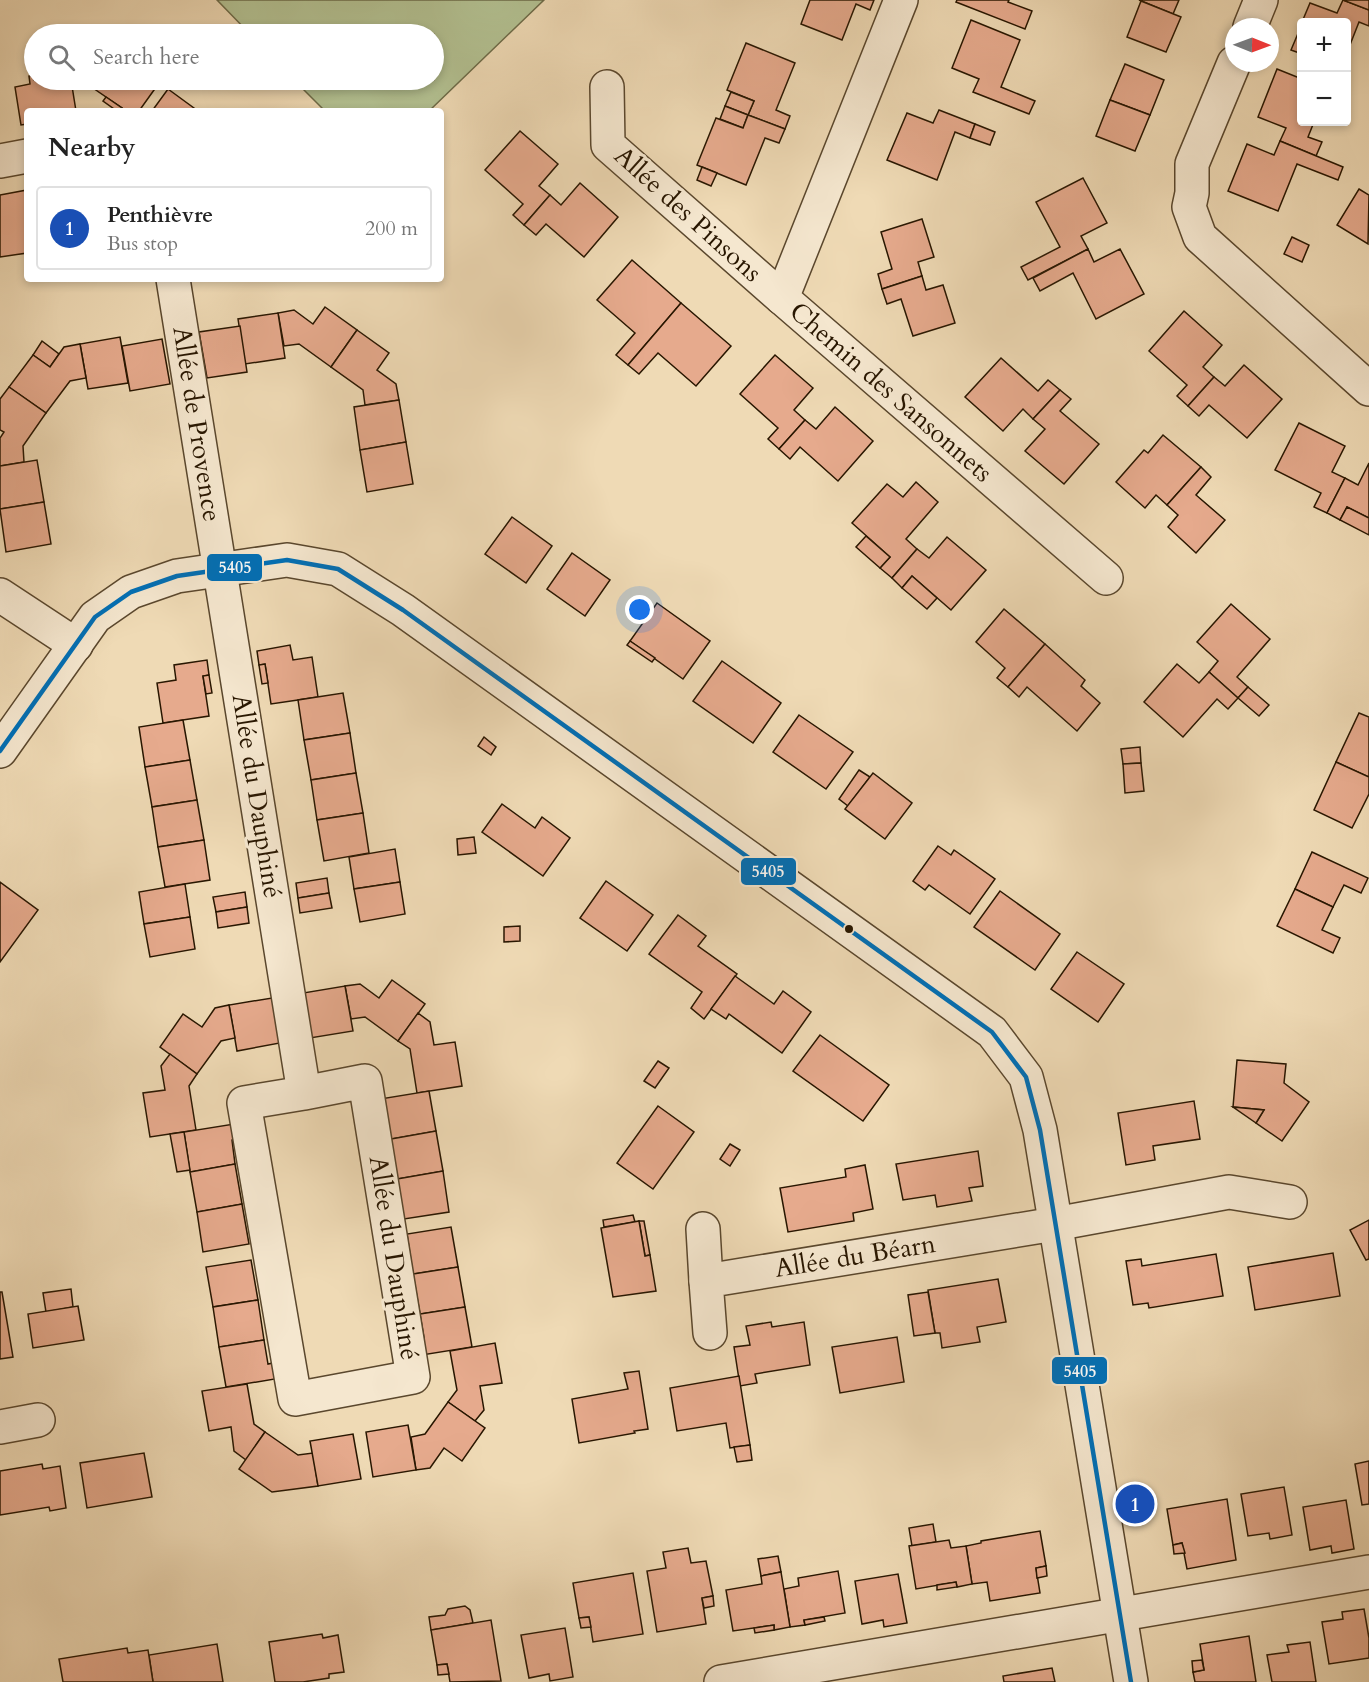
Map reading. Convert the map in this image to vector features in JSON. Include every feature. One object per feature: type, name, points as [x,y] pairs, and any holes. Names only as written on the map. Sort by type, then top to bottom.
[{"type":"street","name":"Chemin des Sansonnets","points":[[901,0],[782,298],[1106,578]]},
{"type":"street","points":[[1254,18],[1261,0]]},
{"type":"street","points":[[1230,72],[1192,164],[1192,193],[1189,207],[1200,237],[1369,389]]},
{"type":"street","name":"Allée des Pinsons","points":[[607,87],[608,145],[782,298]]},
{"type":"street","points":[[0,161],[24,157]]},
{"type":"street","name":"Allée de Provence","points":[[173,282],[220,570]]},
{"type":"street","points":[[0,751],[96,617],[131,592],[177,576],[287,560],[338,569],[403,610],[992,1032],[1026,1077],[1040,1130],[1131,1682]]},
{"type":"street","name":"Allée du Dauphiné","points":[[220,570],[304,1093]]},
{"type":"street","points":[[0,595],[76,645]]},
{"type":"street","name":"Allée du Dauphiné","points":[[365,1081],[413,1377],[295,1399],[244,1103],[304,1093],[365,1081]]},
{"type":"street","name":"Allée du Béarn","points":[[706,1281],[1055,1224],[1229,1192],[1290,1202]]},
{"type":"street","points":[[703,1229],[710,1333]]},
{"type":"street","points":[[0,1426],[38,1420]]},
{"type":"street","points":[[721,1682],[1369,1572]]},
{"type":"green space","points":[[217,0],[544,0],[432,108],[322,108],[304,90],[444,90],[444,24],[240,24]]},
{"type":"building","points":[[810,0],[874,0],[870,10],[856,4],[842,40],[801,24]]},
{"type":"building","points":[[957,0],[1009,0],[1008,2],[1032,11],[1025,29],[956,2]]},
{"type":"building","points":[[1139,0],[1179,0],[1173,14]]},
{"type":"building","points":[[1343,0],[1369,10],[1369,26],[1359,22],[1351,42],[1351,18],[1304,18],[1310,3],[1337,13]]},
{"type":"building","points":[[1343,0],[1369,0],[1369,10]]},
{"type":"building","points":[[1141,1],[1181,17],[1166,52],[1127,37]]},
{"type":"building","points":[[971,20],[1020,40],[1001,87],[1035,101],[1029,114],[973,92],[979,79],[952,68]]},
{"type":"building","points":[[1297,36],[1297,52],[1291,50]]},
{"type":"building","points":[[746,43],[795,63],[776,110],[790,116],[785,129],[748,115],[754,101],[727,90]]},
{"type":"building","points":[[1125,64],[1164,80],[1150,115],[1110,100]]},
{"type":"building","points":[[1279,70],[1297,77],[1297,126],[1312,126],[1308,137],[1322,142],[1316,156],[1280,141],[1286,128],[1258,117],[1276,72],[1279,72]]},
{"type":"building","points":[[24,85],[24,90],[73,90],[76,108],[24,108],[24,124],[21,125],[15,87]]},
{"type":"building","points":[[96,90],[154,90],[141,108],[122,108]]},
{"type":"building","points":[[169,90],[194,108],[154,108]]},
{"type":"building","points":[[731,92],[754,101],[748,115],[725,106]]},
{"type":"building","points":[[106,97],[122,108],[113,108],[103,101]]},
{"type":"building","points":[[1110,100],[1150,115],[1135,151],[1096,136]]},
{"type":"building","points":[[725,106],[748,115],[743,128],[720,119]]},
{"type":"building","points":[[939,110],[975,124],[970,138],[955,132],[937,180],[887,160],[907,113],[933,123]]},
{"type":"building","points":[[748,115],[785,129],[779,143],[765,138],[746,185],[697,165],[716,118],[743,128]]},
{"type":"building","points":[[975,124],[995,132],[990,145],[970,138]]},
{"type":"building","points":[[520,131],[558,164],[539,186],[550,195],[524,225],[513,215],[523,204],[485,170]]},
{"type":"building","points":[[1280,141],[1343,167],[1338,180],[1297,164],[1278,211],[1228,191],[1247,144],[1274,155]]},
{"type":"building","points":[[702,167],[717,173],[711,186],[697,180]]},
{"type":"building","points":[[1083,178],[1107,223],[1081,236],[1088,249],[1028,280],[1021,267],[1060,247],[1036,202]]},
{"type":"building","points":[[580,183],[618,217],[584,257],[546,224],[536,235],[524,225],[550,195],[561,205]]},
{"type":"building","points":[[1359,189],[1369,195],[1368,244],[1337,225]]},
{"type":"building","points":[[24,191],[24,253],[0,257],[0,195]]},
{"type":"building","points":[[922,219],[934,257],[918,262],[922,276],[882,289],[878,274],[892,269],[881,232]]},
{"type":"building","points":[[1292,237],[1309,245],[1302,262],[1284,254]]},
{"type":"building","points":[[1088,249],[1094,262],[1120,249],[1144,294],[1096,319],[1073,273],[1040,291],[1033,278]]},
{"type":"building","points":[[632,260],[681,303],[628,365],[616,355],[635,333],[597,300]]},
{"type":"building","points":[[922,276],[926,290],[943,285],[955,323],[913,336],[901,299],[887,304],[882,289]]},
{"type":"building","points":[[681,303],[731,346],[696,386],[658,353],[639,374],[628,365]]},
{"type":"building","points":[[325,307],[357,330],[331,367],[299,344],[284,346],[278,313],[294,310],[313,324]]},
{"type":"building","points":[[1184,311],[1222,345],[1203,367],[1214,377],[1188,406],[1177,396],[1187,385],[1149,351]]},
{"type":"building","points":[[278,313],[285,358],[245,364],[238,319]]},
{"type":"building","points":[[240,326],[247,372],[207,378],[199,332]]},
{"type":"building","points":[[357,330],[389,353],[377,370],[396,384],[399,400],[365,405],[363,390],[331,367]]},
{"type":"building","points":[[120,337],[128,383],[88,389],[80,344]]},
{"type":"building","points":[[162,339],[170,384],[130,391],[122,346]]},
{"type":"building","points":[[42,341],[59,354],[50,367],[33,355]]},
{"type":"building","points":[[80,344],[86,378],[70,381],[46,413],[9,387],[33,355],[50,367],[64,347]]},
{"type":"building","points":[[775,355],[813,388],[794,410],[805,420],[779,449],[768,439],[778,428],[740,394]]},
{"type":"building","points":[[1001,358],[1038,391],[1048,380],[1060,390],[1033,419],[1023,409],[1003,431],[965,397]]},
{"type":"building","points":[[1244,365],[1282,399],[1247,438],[1209,405],[1199,416],[1188,406],[1214,377],[1225,386]]},
{"type":"building","points":[[9,387],[46,413],[23,446],[24,462],[0,466],[0,438],[4,432],[0,430],[0,399]]},
{"type":"building","points":[[1060,390],[1071,399],[1060,411],[1099,444],[1064,484],[1025,451],[1045,429],[1033,419]]},
{"type":"building","points":[[399,400],[406,442],[360,450],[354,407]]},
{"type":"building","points":[[835,407],[873,441],[838,481],[800,447],[790,459],[779,449],[805,420],[816,429]]},
{"type":"building","points":[[1299,423],[1345,446],[1332,472],[1345,478],[1327,513],[1314,507],[1321,493],[1275,470]]},
{"type":"building","points":[[1163,435],[1201,467],[1167,505],[1156,495],[1145,508],[1116,482],[1144,450],[1148,453]]},
{"type":"building","points":[[406,442],[413,484],[367,492],[360,450]]},
{"type":"building","points":[[37,460],[44,502],[0,509],[0,466]]},
{"type":"building","points":[[1369,463],[1369,518],[1347,507],[1340,520],[1327,513],[1345,478],[1358,485]]},
{"type":"building","points":[[1201,467],[1211,477],[1196,495],[1225,520],[1196,553],[1168,527],[1178,515],[1167,505]]},
{"type":"building","points":[[916,482],[938,502],[906,539],[917,549],[892,578],[880,568],[890,557],[852,523],[887,484],[903,497]]},
{"type":"building","points":[[44,502],[51,544],[6,552],[0,509]]},
{"type":"building","points":[[1347,507],[1369,518],[1369,535],[1340,520]]},
{"type":"building","points":[[512,517],[552,546],[526,583],[485,554]]},
{"type":"building","points":[[866,536],[890,557],[880,568],[856,547]]},
{"type":"building","points":[[947,537],[986,570],[951,610],[912,576],[902,588],[892,578],[917,549],[929,558]]},
{"type":"building","points":[[572,553],[610,580],[585,616],[547,589]]},
{"type":"building","points":[[912,576],[937,598],[927,609],[902,588]]},
{"type":"building","points":[[657,603],[710,641],[683,679],[630,641]]},
{"type":"building","points":[[1231,604],[1270,639],[1237,677],[1248,687],[1238,698],[1209,672],[1218,661],[1197,642]]},
{"type":"building","points":[[1004,609],[1045,644],[1008,687],[997,678],[1005,668],[976,642]]},
{"type":"building","points":[[630,641],[655,658],[652,662],[627,645]]},
{"type":"building","points":[[1045,644],[1085,680],[1081,686],[1100,703],[1077,731],[1027,687],[1019,697],[1008,687]]},
{"type":"building","points":[[290,645],[293,660],[312,657],[318,697],[271,704],[265,664],[259,665],[257,651]]},
{"type":"building","points":[[207,660],[209,675],[203,676],[209,716],[163,723],[157,683],[176,680],[174,665]]},
{"type":"building","points":[[722,661],[781,703],[753,743],[693,701]]},
{"type":"building","points":[[265,664],[268,683],[262,684],[259,665]]},
{"type":"building","points":[[1177,664],[1199,683],[1209,672],[1238,698],[1228,709],[1217,699],[1183,737],[1144,702]]},
{"type":"building","points":[[209,675],[212,693],[206,694],[203,676]]},
{"type":"building","points":[[1248,687],[1269,705],[1259,716],[1238,698]]},
{"type":"building","points":[[343,693],[350,733],[304,740],[298,700]]},
{"type":"building","points":[[1359,713],[1369,717],[1369,777],[1336,762]]},
{"type":"building","points":[[799,715],[853,752],[826,789],[773,752]]},
{"type":"building","points":[[183,720],[190,760],[145,767],[139,727]]},
{"type":"building","points":[[350,733],[356,773],[311,780],[304,740]]},
{"type":"building","points":[[484,737],[496,747],[491,755],[478,746]]},
{"type":"building","points":[[1140,747],[1141,763],[1123,764],[1121,749]]},
{"type":"building","points":[[190,760],[197,800],[152,807],[145,767]]},
{"type":"building","points":[[1336,762],[1369,777],[1369,794],[1352,828],[1314,810]]},
{"type":"building","points":[[1141,763],[1144,791],[1125,793],[1123,764]]},
{"type":"building","points":[[859,770],[870,777],[848,806],[839,799]]},
{"type":"building","points":[[356,773],[363,813],[317,820],[311,780]]},
{"type":"building","points":[[873,773],[912,803],[885,839],[845,809]]},
{"type":"building","points":[[197,800],[204,840],[158,847],[152,807]]},
{"type":"building","points":[[502,804],[535,828],[542,817],[570,838],[543,876],[482,832]]},
{"type":"building","points":[[363,813],[369,853],[324,861],[317,820]]},
{"type":"building","points":[[474,837],[476,853],[458,855],[457,839]]},
{"type":"building","points":[[204,840],[210,880],[165,887],[158,847]]},
{"type":"building","points":[[938,846],[951,855],[954,850],[995,879],[970,914],[929,885],[925,890],[913,881]]},
{"type":"building","points":[[395,849],[400,882],[354,889],[349,857]]},
{"type":"building","points":[[1312,852],[1368,878],[1361,893],[1344,885],[1333,907],[1295,889]]},
{"type":"building","points":[[327,878],[329,893],[298,898],[296,883]]},
{"type":"building","points":[[606,881],[653,915],[627,951],[580,918]]},
{"type":"building","points":[[0,882],[38,910],[0,962]]},
{"type":"building","points":[[400,882],[405,914],[360,922],[354,889]]},
{"type":"building","points":[[185,884],[190,917],[144,924],[139,892]]},
{"type":"building","points":[[1295,889],[1333,907],[1322,930],[1340,938],[1333,953],[1277,926]]},
{"type":"building","points":[[1000,891],[1060,934],[1035,970],[974,927]]},
{"type":"building","points":[[245,892],[247,907],[216,912],[213,897]]},
{"type":"building","points":[[329,893],[332,908],[300,913],[298,898]]},
{"type":"building","points":[[247,907],[249,923],[218,928],[216,912]]},
{"type":"building","points":[[678,915],[706,936],[698,946],[737,974],[704,1019],[691,1008],[702,992],[649,954]]},
{"type":"building","points":[[190,917],[195,949],[150,957],[144,924]]},
{"type":"building","points":[[520,926],[520,941],[504,942],[504,927]]},
{"type":"building","points":[[1077,952],[1124,984],[1098,1022],[1051,989]]},
{"type":"building","points":[[735,976],[774,1004],[783,991],[811,1012],[782,1053],[729,1014],[726,1019],[711,1009]]},
{"type":"building","points":[[392,980],[425,1004],[398,1041],[365,1017],[351,1019],[345,986],[360,984],[379,998]]},
{"type":"building","points":[[345,986],[353,1031],[310,1038],[303,993]]},
{"type":"building","points":[[272,998],[280,1043],[237,1051],[229,1005]]},
{"type":"building","points":[[229,1005],[235,1038],[221,1041],[197,1074],[160,1047],[183,1014],[202,1027],[215,1008]]},
{"type":"building","points":[[418,1013],[430,1022],[434,1045],[455,1042],[462,1086],[417,1093],[410,1049],[398,1041]]},
{"type":"building","points":[[820,1035],[889,1085],[863,1121],[793,1071]]},
{"type":"building","points":[[170,1054],[197,1074],[189,1086],[196,1130],[150,1137],[143,1093],[165,1090],[161,1066]]},
{"type":"building","points":[[1237,1060],[1286,1064],[1284,1083],[1309,1102],[1282,1141],[1256,1123],[1264,1110],[1233,1107]]},
{"type":"building","points":[[658,1061],[669,1068],[655,1088],[644,1081]]},
{"type":"building","points":[[429,1091],[436,1131],[391,1139],[380,1099]]},
{"type":"building","points":[[1194,1101],[1200,1139],[1153,1146],[1155,1160],[1126,1165],[1118,1113]]},
{"type":"building","points":[[658,1106],[694,1132],[653,1189],[617,1163]]},
{"type":"building","points":[[1233,1107],[1264,1110],[1256,1123]]},
{"type":"building","points":[[234,1124],[236,1139],[232,1140],[235,1164],[190,1172],[184,1132]]},
{"type":"building","points":[[436,1131],[443,1171],[397,1179],[391,1139]]},
{"type":"building","points":[[184,1132],[190,1170],[177,1172],[170,1134]]},
{"type":"building","points":[[730,1144],[740,1150],[730,1166],[720,1159]]},
{"type":"building","points":[[978,1151],[983,1186],[969,1188],[972,1201],[937,1207],[935,1195],[903,1200],[896,1164]]},
{"type":"building","points":[[235,1164],[242,1204],[197,1212],[190,1172]]},
{"type":"building","points":[[865,1165],[873,1209],[853,1213],[854,1221],[788,1232],[780,1188],[846,1177],[845,1169]]},
{"type":"building","points":[[443,1171],[449,1212],[404,1219],[397,1179]]},
{"type":"building","points":[[242,1204],[249,1244],[203,1252],[197,1212]]},
{"type":"building","points":[[633,1215],[635,1222],[604,1227],[603,1220]]},
{"type":"building","points":[[1369,1220],[1369,1259],[1366,1260],[1350,1230]]},
{"type":"building","points":[[639,1221],[644,1221],[650,1255],[645,1256]]},
{"type":"building","points":[[639,1221],[645,1256],[650,1255],[656,1291],[613,1297],[601,1228]]},
{"type":"building","points":[[451,1227],[458,1267],[413,1274],[407,1234]]},
{"type":"building","points":[[1333,1253],[1340,1296],[1255,1310],[1248,1267]]},
{"type":"building","points":[[1216,1254],[1223,1296],[1149,1308],[1148,1303],[1133,1305],[1126,1261],[1141,1259],[1142,1266]]},
{"type":"building","points":[[251,1260],[258,1300],[213,1307],[206,1267]]},
{"type":"building","points":[[458,1267],[465,1307],[420,1314],[413,1274]]},
{"type":"building","points":[[998,1279],[1006,1322],[977,1327],[980,1342],[942,1348],[940,1333],[935,1333],[928,1290]]},
{"type":"building","points":[[71,1289],[73,1307],[46,1312],[43,1293]]},
{"type":"building","points":[[0,1292],[2,1292],[13,1357],[0,1359]]},
{"type":"building","points":[[928,1292],[935,1333],[914,1336],[908,1295]]},
{"type":"building","points":[[258,1300],[264,1340],[219,1347],[213,1307]]},
{"type":"building","points":[[78,1306],[84,1340],[33,1348],[28,1314]]},
{"type":"building","points":[[465,1307],[472,1347],[422,1355],[419,1339],[424,1338],[420,1314]]},
{"type":"building","points":[[771,1322],[772,1327],[804,1322],[810,1365],[755,1374],[757,1383],[740,1386],[734,1347],[750,1345],[746,1326]]},
{"type":"building","points":[[897,1337],[904,1382],[840,1393],[832,1347]]},
{"type":"building","points":[[264,1340],[268,1364],[273,1363],[275,1379],[226,1387],[219,1347]]},
{"type":"building","points":[[495,1343],[502,1383],[480,1386],[484,1410],[475,1421],[448,1402],[457,1390],[450,1351]]},
{"type":"building","points":[[639,1371],[648,1429],[579,1443],[572,1399],[628,1389],[624,1373]]},
{"type":"building","points":[[739,1376],[750,1445],[730,1448],[726,1423],[677,1431],[670,1388]]},
{"type":"building","points":[[247,1384],[254,1424],[265,1432],[246,1460],[234,1451],[231,1427],[209,1431],[202,1391]]},
{"type":"building","points":[[448,1402],[485,1428],[462,1461],[444,1448],[430,1468],[416,1470],[411,1437],[425,1434]]},
{"type":"building","points":[[408,1425],[416,1470],[373,1477],[366,1432]]},
{"type":"building","points":[[265,1432],[298,1455],[313,1453],[318,1486],[272,1492],[239,1469]]},
{"type":"building","points":[[353,1434],[361,1479],[318,1486],[310,1441]]},
{"type":"building","points":[[750,1445],[752,1460],[737,1462],[734,1447]]},
{"type":"building","points":[[144,1453],[152,1497],[87,1508],[80,1463]]},
{"type":"building","points":[[1369,1461],[1369,1504],[1362,1505],[1355,1464]]},
{"type":"building","points":[[42,1464],[43,1469],[60,1466],[66,1508],[50,1511],[49,1507],[0,1515],[0,1471]]},
{"type":"building","points":[[1284,1487],[1292,1535],[1270,1539],[1269,1533],[1248,1536],[1241,1494]]},
{"type":"building","points":[[1227,1499],[1236,1560],[1187,1569],[1182,1543],[1173,1545],[1167,1509]]},
{"type":"building","points":[[1346,1500],[1354,1549],[1332,1553],[1331,1546],[1310,1550],[1303,1507]]},
{"type":"building","points":[[933,1524],[936,1542],[912,1546],[909,1528]]},
{"type":"building","points":[[1040,1531],[1046,1566],[1036,1568],[1040,1593],[990,1601],[987,1582],[972,1584],[966,1546],[981,1543],[981,1541]]},
{"type":"building","points":[[949,1540],[951,1548],[966,1546],[972,1584],[957,1587],[956,1582],[916,1589],[909,1546]]},
{"type":"building","points":[[1182,1543],[1185,1553],[1174,1554],[1173,1545]]},
{"type":"building","points":[[688,1548],[691,1563],[706,1561],[713,1596],[702,1598],[706,1624],[657,1632],[647,1571],[666,1568],[663,1552]]},
{"type":"building","points":[[778,1556],[781,1572],[761,1576],[758,1559]]},
{"type":"building","points":[[1046,1566],[1047,1576],[1037,1578],[1036,1568]]},
{"type":"building","points":[[838,1571],[845,1613],[804,1620],[805,1625],[790,1627],[784,1589],[799,1586],[798,1578]]},
{"type":"building","points":[[781,1572],[790,1627],[774,1630],[774,1625],[733,1631],[726,1590],[762,1584],[761,1576]]},
{"type":"building","points":[[633,1573],[643,1634],[593,1642],[589,1617],[579,1618],[573,1583]]},
{"type":"building","points":[[898,1574],[907,1623],[884,1627],[883,1620],[862,1624],[855,1581]]},
{"type":"building","points":[[956,1582],[957,1587],[937,1590],[937,1585]]},
{"type":"building","points":[[713,1596],[714,1606],[704,1608],[702,1598]]},
{"type":"building","points":[[465,1606],[470,1610],[473,1623],[431,1630],[429,1617],[445,1615],[448,1609]]},
{"type":"building","points":[[1364,1609],[1369,1638],[1369,1658],[1329,1664],[1322,1622],[1343,1619],[1342,1612]]},
{"type":"building","points":[[589,1617],[591,1627],[581,1628],[579,1618]]},
{"type":"building","points":[[824,1617],[825,1621],[805,1625],[804,1620]]},
{"type":"building","points":[[491,1620],[501,1681],[450,1682],[447,1664],[437,1665],[431,1630]]},
{"type":"building","points":[[774,1625],[774,1630],[755,1633],[754,1628]]},
{"type":"building","points":[[565,1628],[573,1677],[550,1681],[549,1674],[529,1678],[521,1635]]},
{"type":"building","points":[[322,1634],[323,1638],[338,1635],[344,1672],[329,1674],[329,1678],[303,1682],[275,1682],[269,1642]]},
{"type":"building","points":[[1249,1636],[1256,1682],[1195,1682],[1193,1672],[1204,1670],[1200,1644]]},
{"type":"building","points":[[1310,1642],[1316,1682],[1272,1682],[1267,1655],[1289,1652],[1287,1645]]},
{"type":"building","points":[[217,1644],[223,1682],[153,1682],[149,1655]]},
{"type":"building","points":[[127,1648],[128,1653],[148,1650],[153,1682],[63,1682],[59,1659]]},
{"type":"building","points":[[1202,1660],[1204,1670],[1193,1672],[1192,1661]]},
{"type":"building","points":[[447,1664],[449,1674],[438,1675],[437,1665]]},
{"type":"building","points":[[1052,1668],[1055,1682],[1004,1682],[1003,1676]]},
{"type":"transit line","name":"5405","points":[[0,751],[95,617],[131,592],[177,576],[287,560],[338,569],[403,610],[992,1032],[1026,1077],[1040,1130],[1131,1682]]},
{"type":"place","name":"Penthièvre","points":[[1135,1504]]}]
